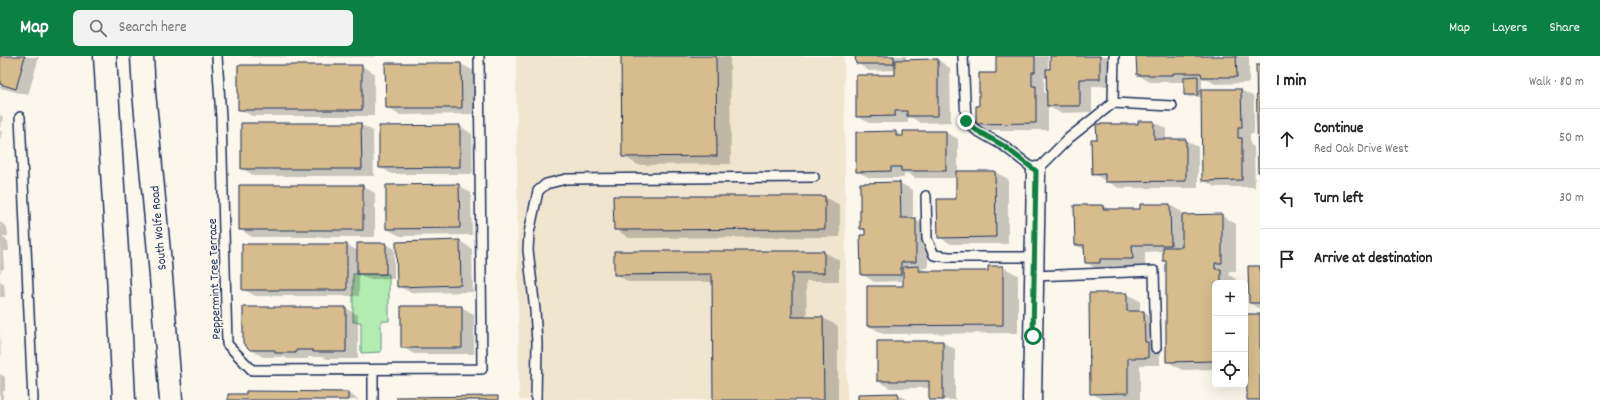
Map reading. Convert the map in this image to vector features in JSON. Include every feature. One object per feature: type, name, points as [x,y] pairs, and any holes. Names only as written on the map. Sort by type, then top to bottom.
[{"type":"main road","points":[[105,56],[124,400]]},
{"type":"main road","name":"South Wolfe Road","points":[[142,56],[171,400]]},
{"type":"street","points":[[1032,400],[1036,171]]},
{"type":"lane","name":"Peppermint Tree Terrace","points":[[217,56],[221,118],[227,344],[252,370],[482,368],[479,56]]},
{"type":"lane","points":[[964,56],[966,121],[976,130],[1004,146],[1036,171],[1069,138],[1113,102],[1172,106]]},
{"type":"lane","points":[[1113,102],[1114,56]]},
{"type":"lane","points":[[20,117],[33,400]]},
{"type":"lane","points":[[536,400],[536,323],[528,244],[538,191],[546,184],[566,179],[814,177]]},
{"type":"lane","points":[[926,196],[927,239],[934,255],[949,257],[1034,257]]},
{"type":"lane","points":[[1034,276],[1154,272],[1156,348]]},
{"type":"lane","points":[[372,370],[372,400]]},
{"type":"shaded area","points":[[516,56],[844,56],[847,400],[519,400]]},
{"type":"green space","points":[[353,274],[389,274],[389,321],[381,321],[381,352],[361,353],[361,322],[353,322]]},
{"type":"building","points":[[0,56],[25,56],[16,89],[0,84]]},
{"type":"building","points":[[621,56],[716,56],[717,156],[622,157]]},
{"type":"building","points":[[855,56],[894,56],[894,64],[856,64]]},
{"type":"building","points":[[996,56],[1035,56],[1035,72],[1032,72],[1032,86],[1036,86],[1036,123],[976,124],[976,106],[979,106],[979,73],[996,73]]},
{"type":"building","points":[[1050,56],[1100,56],[1100,79],[1080,79],[1080,106],[1047,106],[1046,69],[1050,69]]},
{"type":"building","points":[[1136,56],[1236,56],[1237,77],[1202,77],[1201,73],[1137,75]]},
{"type":"building","points":[[938,59],[938,116],[907,116],[907,111],[895,111],[895,116],[856,117],[856,75],[895,75],[895,60]]},
{"type":"building","points":[[385,63],[461,63],[462,108],[386,108]]},
{"type":"building","points":[[238,65],[362,65],[362,110],[238,110]]},
{"type":"building","points":[[1256,65],[1260,65],[1260,172],[1258,172]]},
{"type":"building","points":[[1198,76],[1198,95],[1184,95],[1184,77]]},
{"type":"building","points":[[1201,89],[1241,89],[1242,127],[1238,127],[1238,138],[1242,138],[1242,180],[1202,181]]},
{"type":"building","points":[[1138,121],[1154,121],[1154,139],[1186,139],[1186,181],[1105,182],[1105,174],[1092,175],[1091,139],[1097,139],[1096,124],[1138,124]]},
{"type":"building","points":[[241,123],[361,123],[362,169],[241,169]]},
{"type":"building","points":[[460,125],[460,167],[379,168],[379,126]]},
{"type":"building","points":[[896,131],[896,136],[903,136],[903,131],[946,131],[946,171],[901,171],[901,167],[891,167],[891,171],[856,172],[856,132]]},
{"type":"building","points":[[956,171],[995,171],[996,237],[938,238],[937,199],[956,199]]},
{"type":"building","points":[[900,182],[901,218],[916,218],[916,262],[901,262],[901,275],[861,275],[860,235],[865,235],[865,229],[860,229],[860,183]]},
{"type":"building","points":[[459,184],[460,228],[386,229],[386,185]]},
{"type":"building","points":[[239,185],[363,185],[363,230],[239,230]]},
{"type":"building","points":[[613,196],[825,196],[825,229],[614,230]]},
{"type":"building","points":[[1140,204],[1170,204],[1171,245],[1132,245],[1133,259],[1100,259],[1100,263],[1085,263],[1084,245],[1075,245],[1074,205],[1103,205],[1103,209],[1140,209]]},
{"type":"building","points":[[1222,214],[1222,263],[1215,263],[1215,269],[1221,269],[1221,280],[1212,280],[1212,361],[1166,362],[1166,261],[1163,261],[1163,247],[1182,247],[1182,215]]},
{"type":"building","points":[[460,240],[461,285],[397,287],[396,242]]},
{"type":"building","points":[[357,243],[386,243],[386,274],[357,274]]},
{"type":"building","points":[[242,244],[347,244],[347,290],[242,290]]},
{"type":"building","points":[[614,251],[824,251],[824,273],[792,273],[792,317],[823,317],[824,400],[713,400],[712,274],[614,275]]},
{"type":"building","points":[[919,266],[919,271],[988,271],[988,266],[1003,266],[1003,325],[867,326],[867,286],[903,286],[903,267]]},
{"type":"building","points":[[1248,266],[1260,266],[1260,303],[1249,303]]},
{"type":"building","points":[[1089,293],[1127,293],[1127,311],[1144,311],[1145,342],[1148,342],[1148,358],[1128,358],[1128,393],[1090,394]]},
{"type":"building","points":[[401,306],[462,306],[462,348],[401,348]]},
{"type":"building","points":[[243,307],[346,307],[346,352],[313,352],[313,350],[296,350],[296,353],[275,353],[275,350],[250,350],[243,343]]},
{"type":"building","points":[[1248,314],[1260,314],[1260,400],[1247,400]]},
{"type":"building","points":[[877,341],[943,341],[943,400],[929,400],[929,381],[877,381]]},
{"type":"building","points":[[246,391],[348,392],[348,400],[228,400],[228,394],[246,394]]},
{"type":"building","points":[[898,393],[899,400],[858,400],[858,394]]},
{"type":"building","points":[[498,396],[498,400],[397,400],[397,397]]},
{"type":"route","points":[[966,121],[976,130],[1004,146],[1036,171],[1033,336]]}]
